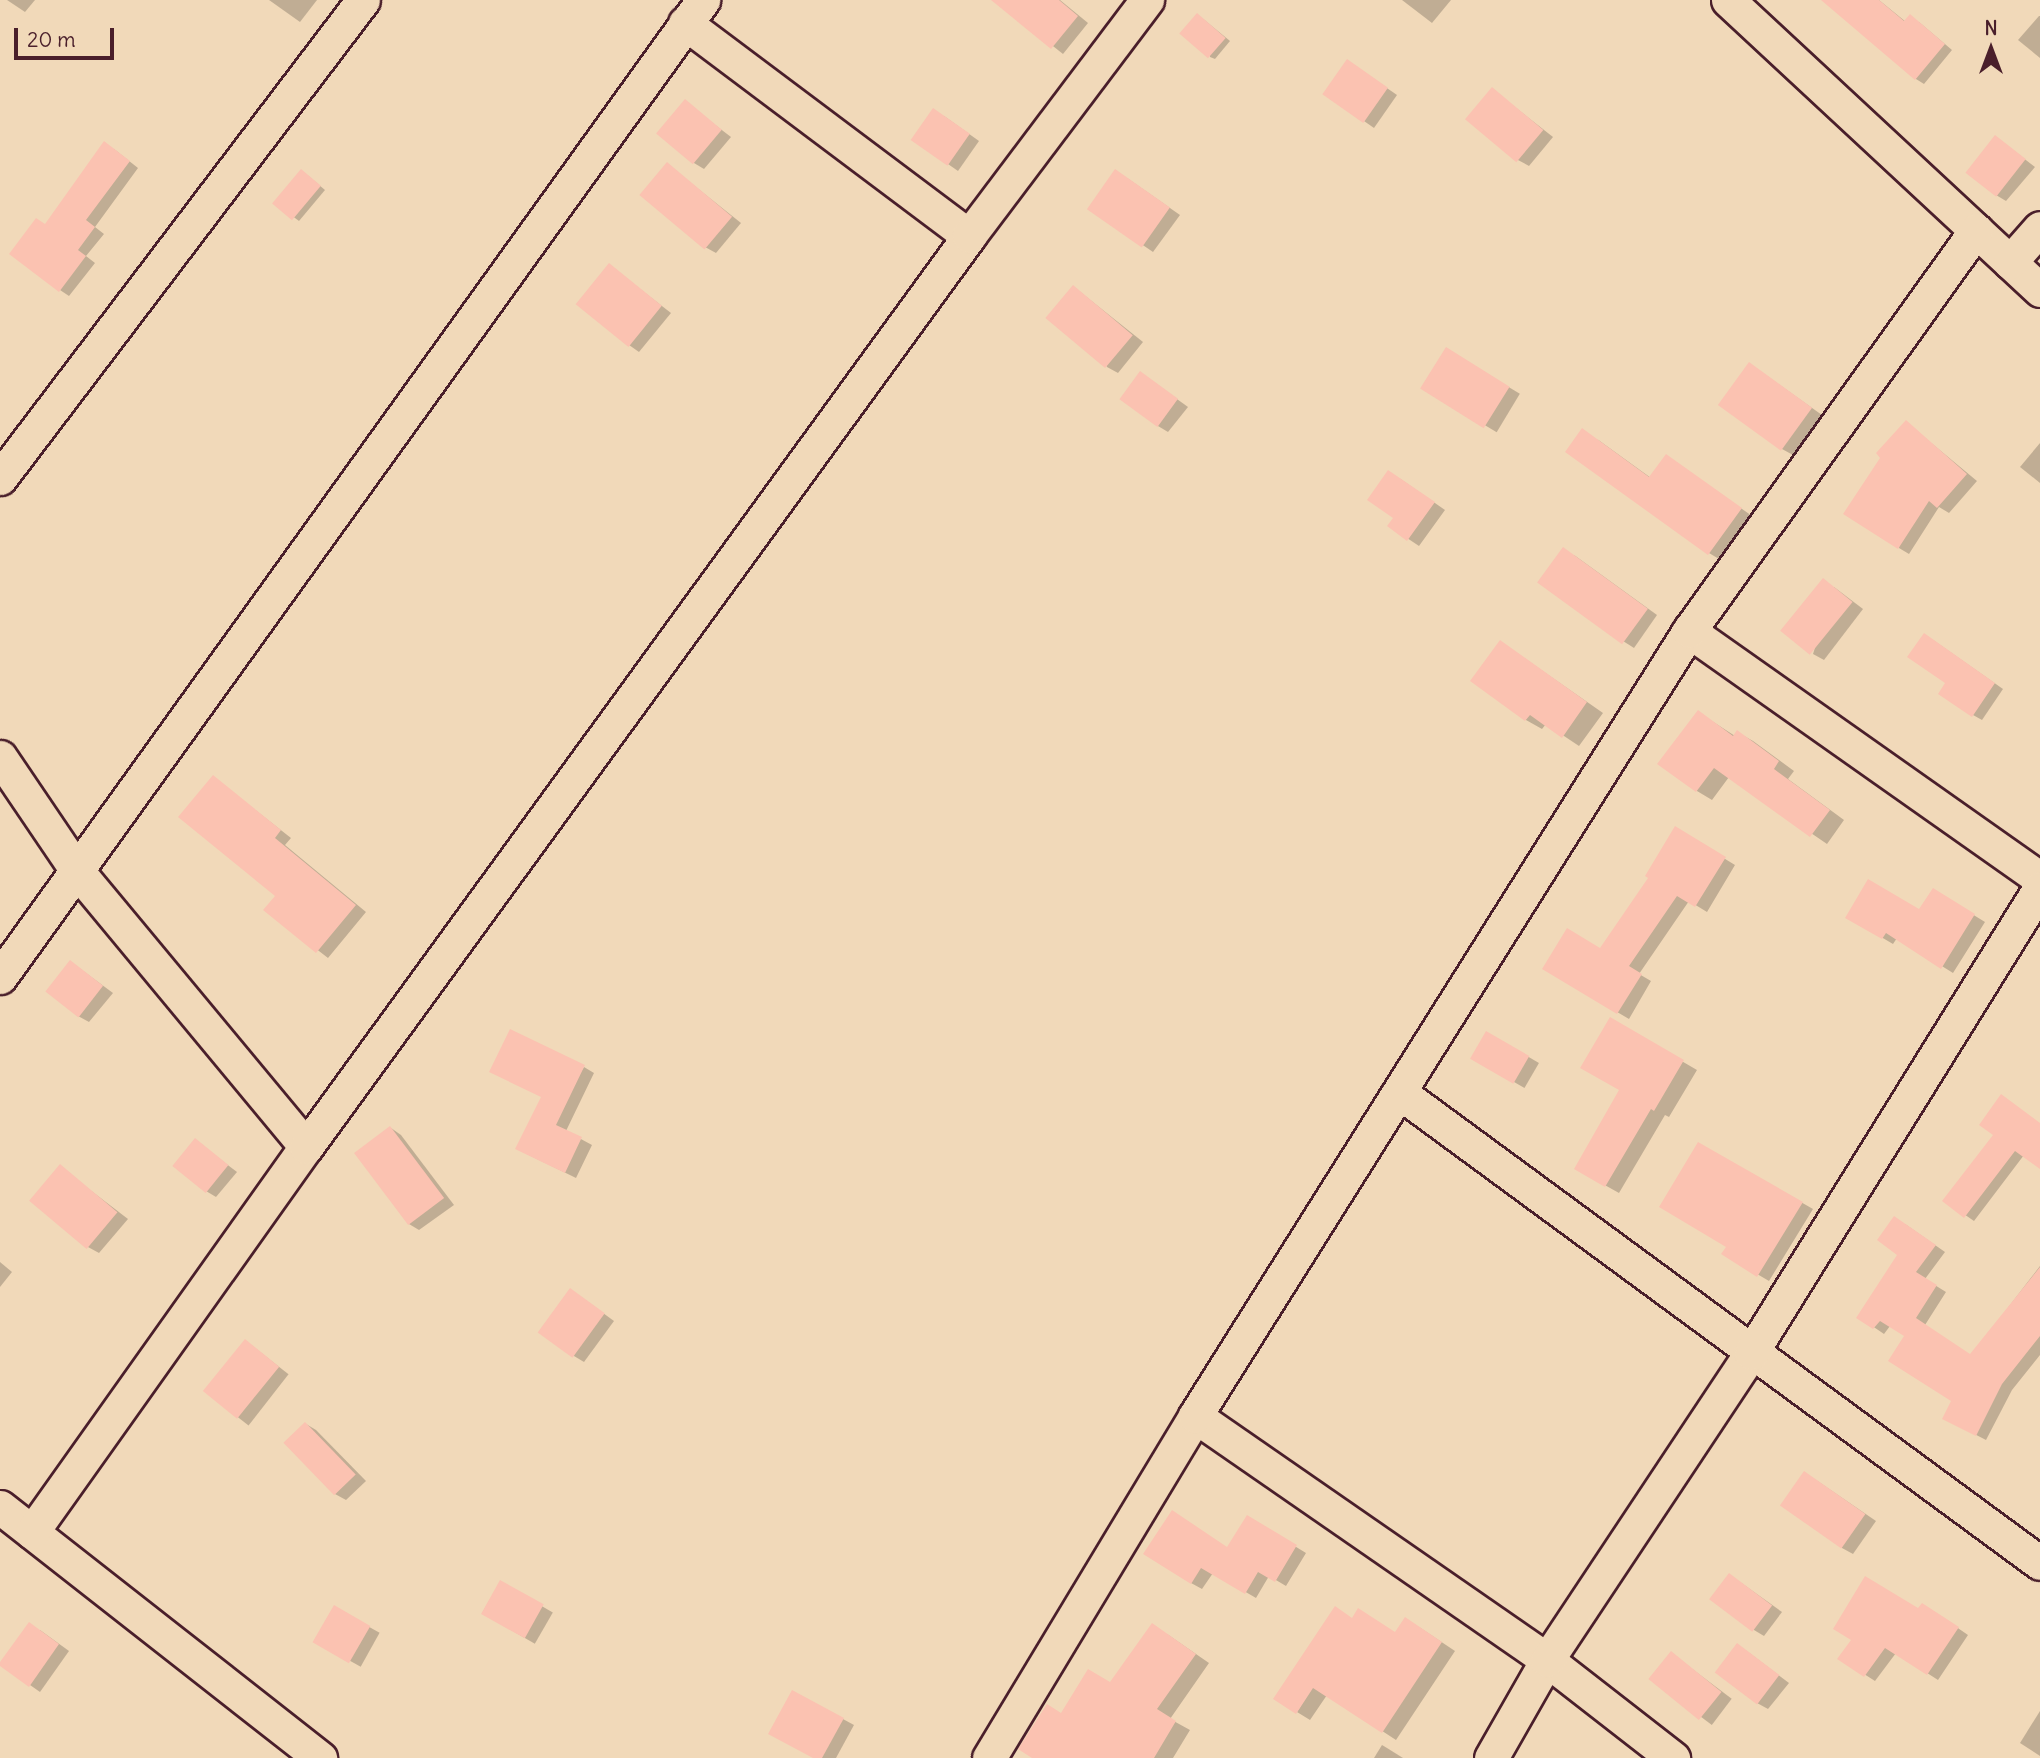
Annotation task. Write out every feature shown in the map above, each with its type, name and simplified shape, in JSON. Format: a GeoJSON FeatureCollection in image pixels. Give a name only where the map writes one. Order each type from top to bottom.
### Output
{"type":"FeatureCollection","features":[{"type":"Feature","properties":{"kind":"street"},"geometry":{"type":"LineString","coordinates":[[0,478],[363,0]]}},
{"type":"Feature","properties":{"kind":"street"},"geometry":{"type":"LineString","coordinates":[[32,1532],[306,1147],[969,236],[1147,0]]}},
{"type":"Feature","properties":{"kind":"street"},"geometry":{"type":"LineString","coordinates":[[1728,0],[2040,290]]}},
{"type":"Feature","properties":{"kind":"street"},"geometry":{"type":"LineString","coordinates":[[0,977],[694,11],[969,236]]}},
{"type":"Feature","properties":{"kind":"street"},"geometry":{"type":"LineString","coordinates":[[2010,262],[2040,228]]}},
{"type":"Feature","properties":{"kind":"street"},"geometry":{"type":"LineString","coordinates":[[989,1758],[1195,1416],[1689,631],[1976,230]]}},
{"type":"Feature","properties":{"kind":"street"},"geometry":{"type":"LineString","coordinates":[[1689,631],[2040,879]]}},
{"type":"Feature","properties":{"kind":"street"},"geometry":{"type":"LineString","coordinates":[[0,757],[78,872],[306,1147]]}},
{"type":"Feature","properties":{"kind":"street"},"geometry":{"type":"LineString","coordinates":[[1491,1758],[1547,1660],[1751,1353],[2040,888]]}},
{"type":"Feature","properties":{"kind":"street"},"geometry":{"type":"LineString","coordinates":[[1399,1092],[2040,1563]]}},
{"type":"Feature","properties":{"kind":"street"},"geometry":{"type":"LineString","coordinates":[[1195,1416],[1547,1660],[1673,1758]]}},
{"type":"Feature","properties":{"kind":"street"},"geometry":{"type":"LineString","coordinates":[[0,1507],[320,1758]]}},
{"type":"Feature","properties":{"kind":"building"},"geometry":{"type":"Polygon","coordinates":[[[991,0],[1059,0],[1078,16],[1051,49],[991,0]]]}},
{"type":"Feature","properties":{"kind":"building"},"geometry":{"type":"Polygon","coordinates":[[[1821,0],[1879,0],[1904,21],[1910,14],[1945,44],[1915,80],[1821,0]]]}},
{"type":"Feature","properties":{"kind":"building"},"geometry":{"type":"Polygon","coordinates":[[[1197,13],[1226,38],[1208,58],[1179,33],[1197,13]]]}},
{"type":"Feature","properties":{"kind":"building"},"geometry":{"type":"Polygon","coordinates":[[[1347,59],[1388,88],[1363,123],[1322,94],[1347,59]]]}},
{"type":"Feature","properties":{"kind":"building"},"geometry":{"type":"Polygon","coordinates":[[[1492,87],[1543,130],[1516,162],[1465,119],[1492,87]]]}},
{"type":"Feature","properties":{"kind":"building"},"geometry":{"type":"Polygon","coordinates":[[[685,99],[722,130],[693,164],[656,133],[685,99]]]}},
{"type":"Feature","properties":{"kind":"building"},"geometry":{"type":"Polygon","coordinates":[[[933,108],[970,134],[947,166],[911,140],[933,108]]]}},
{"type":"Feature","properties":{"kind":"building"},"geometry":{"type":"Polygon","coordinates":[[[1995,135],[2026,159],[1996,197],[1965,173],[1995,135]]]}},
{"type":"Feature","properties":{"kind":"building"},"geometry":{"type":"Polygon","coordinates":[[[104,141],[130,161],[86,220],[95,227],[78,250],[86,256],[59,292],[9,254],[36,218],[45,224],[104,141]]]}},
{"type":"Feature","properties":{"kind":"building"},"geometry":{"type":"Polygon","coordinates":[[[667,162],[732,217],[704,250],[639,195],[667,162]]]}},
{"type":"Feature","properties":{"kind":"building"},"geometry":{"type":"Polygon","coordinates":[[[301,169],[321,186],[292,220],[272,203],[301,169]]]}},
{"type":"Feature","properties":{"kind":"building"},"geometry":{"type":"Polygon","coordinates":[[[1115,169],[1170,207],[1142,248],[1087,209],[1115,169]]]}},
{"type":"Feature","properties":{"kind":"building"},"geometry":{"type":"Polygon","coordinates":[[[609,263],[662,306],[628,347],[576,304],[609,263]]]}},
{"type":"Feature","properties":{"kind":"building"},"geometry":{"type":"Polygon","coordinates":[[[1073,285],[1133,335],[1105,368],[1045,318],[1073,285]]]}},
{"type":"Feature","properties":{"kind":"building"},"geometry":{"type":"Polygon","coordinates":[[[1446,347],[1510,387],[1484,428],[1420,389],[1446,347]]]}},
{"type":"Feature","properties":{"kind":"building"},"geometry":{"type":"Polygon","coordinates":[[[1749,362],[1812,408],[1781,451],[1718,405],[1749,362]]]}},
{"type":"Feature","properties":{"kind":"building"},"geometry":{"type":"Polygon","coordinates":[[[1140,371],[1178,399],[1157,427],[1119,399],[1140,371]]]}},
{"type":"Feature","properties":{"kind":"building"},"geometry":{"type":"Polygon","coordinates":[[[1906,420],[1967,474],[1937,508],[1929,501],[1898,549],[1843,514],[1880,458],[1876,453],[1906,420]]]}},
{"type":"Feature","properties":{"kind":"building"},"geometry":{"type":"Polygon","coordinates":[[[1582,428],[1649,477],[1666,454],[1742,508],[1708,555],[1565,452],[1582,428]]]}},
{"type":"Feature","properties":{"kind":"building"},"geometry":{"type":"Polygon","coordinates":[[[1388,470],[1435,502],[1407,541],[1387,526],[1393,518],[1367,500],[1388,470]]]}},
{"type":"Feature","properties":{"kind":"building"},"geometry":{"type":"Polygon","coordinates":[[[1563,547],[1648,609],[1622,644],[1537,583],[1563,547]]]}},
{"type":"Feature","properties":{"kind":"building"},"geometry":{"type":"Polygon","coordinates":[[[1823,578],[1853,602],[1810,655],[1780,631],[1823,578]]]}},
{"type":"Feature","properties":{"kind":"building"},"geometry":{"type":"Polygon","coordinates":[[[1924,633],[1995,683],[1972,717],[1938,694],[1945,683],[1907,657],[1924,633]]]}},
{"type":"Feature","properties":{"kind":"building"},"geometry":{"type":"Polygon","coordinates":[[[1500,640],[1587,702],[1562,738],[1530,715],[1525,721],[1470,681],[1500,640]]]}},
{"type":"Feature","properties":{"kind":"building"},"geometry":{"type":"Polygon","coordinates":[[[1698,710],[1733,736],[1737,730],[1779,761],[1774,769],[1830,810],[1810,837],[1714,768],[1696,792],[1657,764],[1698,710]]]}},
{"type":"Feature","properties":{"kind":"building"},"geometry":{"type":"Polygon","coordinates":[[[213,775],[281,830],[275,838],[356,905],[316,953],[263,910],[275,896],[178,817],[213,775]]]}},
{"type":"Feature","properties":{"kind":"building"},"geometry":{"type":"Polygon","coordinates":[[[1675,826],[1726,857],[1695,907],[1677,896],[1629,966],[1642,974],[1617,1014],[1542,969],[1567,928],[1600,948],[1648,878],[1645,876],[1675,826]]]}},
{"type":"Feature","properties":{"kind":"building"},"geometry":{"type":"Polygon","coordinates":[[[1868,879],[1919,909],[1933,888],[1975,914],[1941,969],[1886,933],[1882,939],[1845,918],[1868,879]]]}},
{"type":"Feature","properties":{"kind":"building"},"geometry":{"type":"Polygon","coordinates":[[[70,960],[103,986],[78,1017],[45,992],[70,960]]]}},
{"type":"Feature","properties":{"kind":"building"},"geometry":{"type":"Polygon","coordinates":[[[1610,1017],[1684,1060],[1654,1111],[1651,1109],[1605,1187],[1574,1169],[1619,1090],[1580,1068],[1610,1017]]]}},
{"type":"Feature","properties":{"kind":"building"},"geometry":{"type":"Polygon","coordinates":[[[510,1029],[585,1065],[556,1125],[582,1137],[565,1173],[515,1149],[541,1097],[489,1072],[510,1029]]]}},
{"type":"Feature","properties":{"kind":"building"},"geometry":{"type":"Polygon","coordinates":[[[1486,1031],[1529,1056],[1513,1084],[1470,1059],[1486,1031]]]}},
{"type":"Feature","properties":{"kind":"building"},"geometry":{"type":"Polygon","coordinates":[[[2001,1094],[2040,1123],[2040,1169],[2015,1151],[1964,1218],[1942,1201],[1993,1135],[1979,1125],[2001,1094]]]}},
{"type":"Feature","properties":{"kind":"building"},"geometry":{"type":"Polygon","coordinates":[[[390,1126],[444,1198],[408,1225],[354,1153],[390,1126]]]}},
{"type":"Feature","properties":{"kind":"building"},"geometry":{"type":"Polygon","coordinates":[[[195,1138],[228,1165],[206,1193],[172,1166],[195,1138]]]}},
{"type":"Feature","properties":{"kind":"building"},"geometry":{"type":"Polygon","coordinates":[[[1698,1142],[1803,1202],[1757,1277],[1721,1254],[1726,1247],[1659,1207],[1698,1142]]]}},
{"type":"Feature","properties":{"kind":"building"},"geometry":{"type":"Polygon","coordinates":[[[60,1164],[117,1212],[87,1249],[29,1201],[60,1164]]]}},
{"type":"Feature","properties":{"kind":"building"},"geometry":{"type":"Polygon","coordinates":[[[1894,1216],[1936,1245],[1916,1272],[1937,1285],[1916,1318],[1970,1354],[2040,1267],[2040,1336],[2002,1384],[1976,1436],[1942,1419],[1951,1401],[1888,1361],[1904,1336],[1880,1321],[1873,1329],[1856,1318],[1897,1255],[1877,1240],[1894,1216]]]}},
{"type":"Feature","properties":{"kind":"building"},"geometry":{"type":"Polygon","coordinates":[[[570,1288],[605,1313],[572,1358],[538,1332],[570,1288]]]}},
{"type":"Feature","properties":{"kind":"building"},"geometry":{"type":"Polygon","coordinates":[[[245,1339],[279,1367],[237,1419],[203,1391],[245,1339]]]}},
{"type":"Feature","properties":{"kind":"building"},"geometry":{"type":"Polygon","coordinates":[[[305,1422],[356,1475],[334,1495],[283,1443],[305,1422]]]}},
{"type":"Feature","properties":{"kind":"building"},"geometry":{"type":"Polygon","coordinates":[[[1804,1471],[1865,1514],[1841,1548],[1780,1505],[1804,1471]]]}},
{"type":"Feature","properties":{"kind":"building"},"geometry":{"type":"Polygon","coordinates":[[[1172,1510],[1227,1547],[1247,1515],[1297,1545],[1275,1582],[1258,1572],[1245,1594],[1201,1568],[1191,1584],[1143,1554],[1172,1510]]]}},
{"type":"Feature","properties":{"kind":"building"},"geometry":{"type":"Polygon","coordinates":[[[1729,1573],[1772,1605],[1752,1632],[1709,1599],[1729,1573]]]}},
{"type":"Feature","properties":{"kind":"building"},"geometry":{"type":"Polygon","coordinates":[[[1865,1576],[1918,1608],[1922,1603],[1959,1627],[1927,1675],[1885,1648],[1864,1677],[1837,1659],[1851,1640],[1833,1629],[1865,1576]]]}},
{"type":"Feature","properties":{"kind":"building"},"geometry":{"type":"Polygon","coordinates":[[[500,1580],[544,1604],[525,1638],[481,1614],[500,1580]]]}},
{"type":"Feature","properties":{"kind":"building"},"geometry":{"type":"Polygon","coordinates":[[[334,1605],[370,1626],[349,1663],[312,1642],[334,1605]]]}},
{"type":"Feature","properties":{"kind":"building"},"geometry":{"type":"Polygon","coordinates":[[[1335,1606],[1352,1618],[1358,1608],[1395,1632],[1405,1617],[1442,1642],[1382,1733],[1313,1688],[1296,1714],[1273,1699],[1335,1606]]]}},
{"type":"Feature","properties":{"kind":"building"},"geometry":{"type":"Polygon","coordinates":[[[29,1622],[59,1644],[29,1687],[0,1666],[0,1662],[29,1622]]]}},
{"type":"Feature","properties":{"kind":"building"},"geometry":{"type":"Polygon","coordinates":[[[1152,1623],[1196,1654],[1157,1709],[1176,1721],[1154,1758],[1032,1758],[1018,1749],[1047,1704],[1061,1713],[1088,1669],[1110,1682],[1152,1623]]]}},
{"type":"Feature","properties":{"kind":"building"},"geometry":{"type":"Polygon","coordinates":[[[1737,1643],[1779,1675],[1757,1704],[1715,1673],[1737,1643]]]}},
{"type":"Feature","properties":{"kind":"building"},"geometry":{"type":"Polygon","coordinates":[[[1671,1651],[1722,1692],[1699,1720],[1648,1679],[1671,1651]]]}},
{"type":"Feature","properties":{"kind":"building"},"geometry":{"type":"Polygon","coordinates":[[[792,1690],[844,1718],[822,1758],[813,1758],[768,1734],[792,1690]]]}}]}
